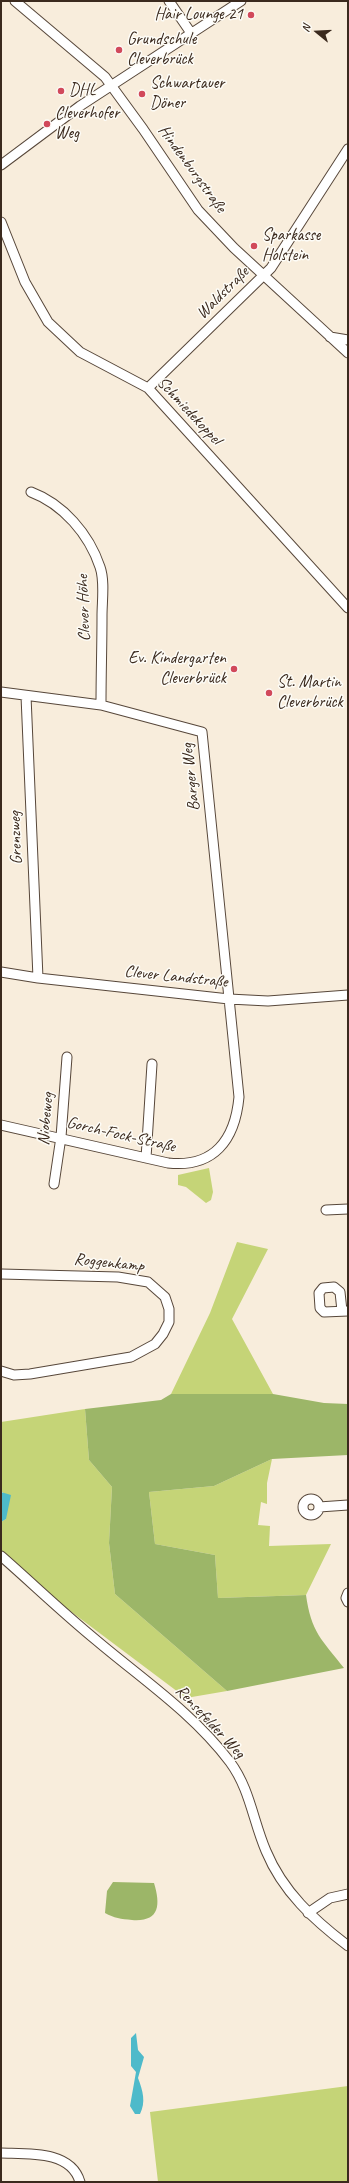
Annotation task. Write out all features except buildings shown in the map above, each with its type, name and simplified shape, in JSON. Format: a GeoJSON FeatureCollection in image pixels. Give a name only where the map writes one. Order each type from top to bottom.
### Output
{"type":"FeatureCollection","features":[{"type":"Feature","properties":{"kind":"street","name":"Hindenburgstraße"},"geometry":{"type":"LineString","coordinates":[[15,1],[105,77],[198,210],[263,276],[348,353]]}},
{"type":"Feature","properties":{"kind":"street"},"geometry":{"type":"LineString","coordinates":[[169,1],[191,33]]}},
{"type":"Feature","properties":{"kind":"street"},"geometry":{"type":"LineString","coordinates":[[1,165],[49,128],[241,1]]}},
{"type":"Feature","properties":{"kind":"street","name":"Waldstraße"},"geometry":{"type":"LineString","coordinates":[[148,388],[271,268],[348,149]]}},
{"type":"Feature","properties":{"kind":"street","name":"Schmiedekoppel"},"geometry":{"type":"LineString","coordinates":[[1,222],[25,282],[48,322],[80,352],[148,388],[348,608]]}},
{"type":"Feature","properties":{"kind":"street"},"geometry":{"type":"LineString","coordinates":[[329,336],[348,340]]}},
{"type":"Feature","properties":{"kind":"street","name":"Clever Höhe"},"geometry":{"type":"LineString","coordinates":[[31,492],[45,497],[63,510],[84,536],[100,567],[102,597],[101,705]]}},
{"type":"Feature","properties":{"kind":"street","name":"Barger Weg"},"geometry":{"type":"LineString","coordinates":[[1,692],[101,705],[202,732],[229,999]]}},
{"type":"Feature","properties":{"kind":"street","name":"Grenzweg"},"geometry":{"type":"LineString","coordinates":[[26,696],[38,978]]}},
{"type":"Feature","properties":{"kind":"street","name":"Clever Landstraße"},"geometry":{"type":"LineString","coordinates":[[1,972],[38,978],[229,999],[268,1001],[348,995]]}},
{"type":"Feature","properties":{"kind":"street","name":"Gorch-Fock-Straße"},"geometry":{"type":"LineString","coordinates":[[1,1125],[61,1137],[146,1158],[185,1165],[215,1154],[228,1140],[237,1117],[239,1097],[229,999]]}},
{"type":"Feature","properties":{"kind":"street","name":"Niobeweg"},"geometry":{"type":"LineString","coordinates":[[54,1184],[61,1137],[67,1057]]}},
{"type":"Feature","properties":{"kind":"street"},"geometry":{"type":"LineString","coordinates":[[146,1158],[152,1064]]}},
{"type":"Feature","properties":{"kind":"street"},"geometry":{"type":"LineString","coordinates":[[326,1210],[348,1210]]}},
{"type":"Feature","properties":{"kind":"street","name":"Roggenkamp"},"geometry":{"type":"LineString","coordinates":[[1,1274],[118,1277],[148,1282],[165,1296],[169,1309],[169,1322],[163,1334],[155,1344],[131,1357],[30,1374],[14,1375],[1,1371]]}},
{"type":"Feature","properties":{"kind":"street"},"geometry":{"type":"LineString","coordinates":[[319,1506],[348,1505]]}},
{"type":"Feature","properties":{"kind":"street","name":"Rensefelder Weg"},"geometry":{"type":"LineString","coordinates":[[1,1556],[96,1640],[179,1707],[230,1762],[246,1789],[265,1850],[282,1883],[315,1921],[348,1946]]}},
{"type":"Feature","properties":{"kind":"street"},"geometry":{"type":"LineString","coordinates":[[348,1593],[346,1598],[348,1602]]}},
{"type":"Feature","properties":{"kind":"street"},"geometry":{"type":"LineString","coordinates":[[308,1913],[330,1898],[348,1894]]}},
{"type":"Feature","properties":{"kind":"street"},"geometry":{"type":"LineString","coordinates":[[1,2153],[46,2154],[68,2165],[80,2182]]}},
{"type":"Feature","properties":{"kind":"green space"},"geometry":{"type":"Polygon","coordinates":[[[209,1168],[213,1192],[211,1200],[206,1203],[186,1187],[178,1185],[178,1175],[209,1168]]]}},
{"type":"Feature","properties":{"kind":"green space"},"geometry":{"type":"Polygon","coordinates":[[[237,1242],[268,1249],[232,1319],[273,1394],[171,1394],[210,1313],[237,1242]]]}},
{"type":"Feature","properties":{"kind":"green space"},"geometry":{"type":"Polygon","coordinates":[[[171,1394],[273,1394],[324,1403],[348,1404],[348,1455],[272,1459],[214,1486],[149,1492],[155,1544],[215,1555],[218,1598],[306,1595],[308,1608],[314,1627],[344,1668],[227,1691],[115,1594],[109,1543],[112,1487],[89,1460],[85,1409],[161,1400],[171,1394]]]}},
{"type":"Feature","properties":{"kind":"green space"},"geometry":{"type":"Polygon","coordinates":[[[85,1409],[89,1460],[112,1487],[109,1543],[115,1594],[227,1691],[186,1698],[1,1559],[1,1522],[6,1519],[3,1492],[1,1492],[1,1422],[85,1409]]]}},
{"type":"Feature","properties":{"kind":"green space"},"geometry":{"type":"Polygon","coordinates":[[[272,1459],[267,1483],[267,1504],[261,1502],[258,1525],[270,1526],[269,1546],[331,1544],[306,1595],[218,1598],[215,1555],[155,1544],[149,1492],[214,1486],[272,1459]]]}},
{"type":"Feature","properties":{"kind":"green space"},"geometry":{"type":"Polygon","coordinates":[[[113,1882],[154,1883],[157,1899],[156,1911],[148,1918],[141,1920],[118,1918],[105,1913],[107,1891],[113,1882]]]}},
{"type":"Feature","properties":{"kind":"green space"},"geometry":{"type":"Polygon","coordinates":[[[348,2086],[348,2182],[158,2182],[150,2112],[348,2086]]]}},
{"type":"Feature","properties":{"kind":"water"},"geometry":{"type":"Polygon","coordinates":[[[1,1492],[11,1495],[6,1519],[1,1522],[1,1492]]]}},
{"type":"Feature","properties":{"kind":"water"},"geometry":{"type":"Polygon","coordinates":[[[136,2033],[138,2050],[144,2057],[138,2078],[143,2096],[143,2105],[140,2114],[135,2114],[130,2106],[136,2072],[131,2066],[131,2038],[136,2033]]]}},
{"type":"Feature","properties":{"kind":"place","name":"Hair Lounge 21"},"geometry":{"type":"Point","coordinates":[251,15]}},
{"type":"Feature","properties":{"kind":"place","name":"Grundschule Cleverbrück"},"geometry":{"type":"Point","coordinates":[119,50]}},
{"type":"Feature","properties":{"kind":"place","name":"DHL"},"geometry":{"type":"Point","coordinates":[61,91]}},
{"type":"Feature","properties":{"kind":"place","name":"Schwartauer Döner"},"geometry":{"type":"Point","coordinates":[142,94]}},
{"type":"Feature","properties":{"kind":"place","name":"Cleverhofer Weg"},"geometry":{"type":"Point","coordinates":[47,124]}},
{"type":"Feature","properties":{"kind":"place","name":"Sparkasse Holstein"},"geometry":{"type":"Point","coordinates":[254,246]}},
{"type":"Feature","properties":{"kind":"place","name":"Ev. Kindergarten Cleverbrück"},"geometry":{"type":"Point","coordinates":[234,669]}},
{"type":"Feature","properties":{"kind":"place","name":"St. Martin Cleverbrück"},"geometry":{"type":"Point","coordinates":[269,693]}}]}
